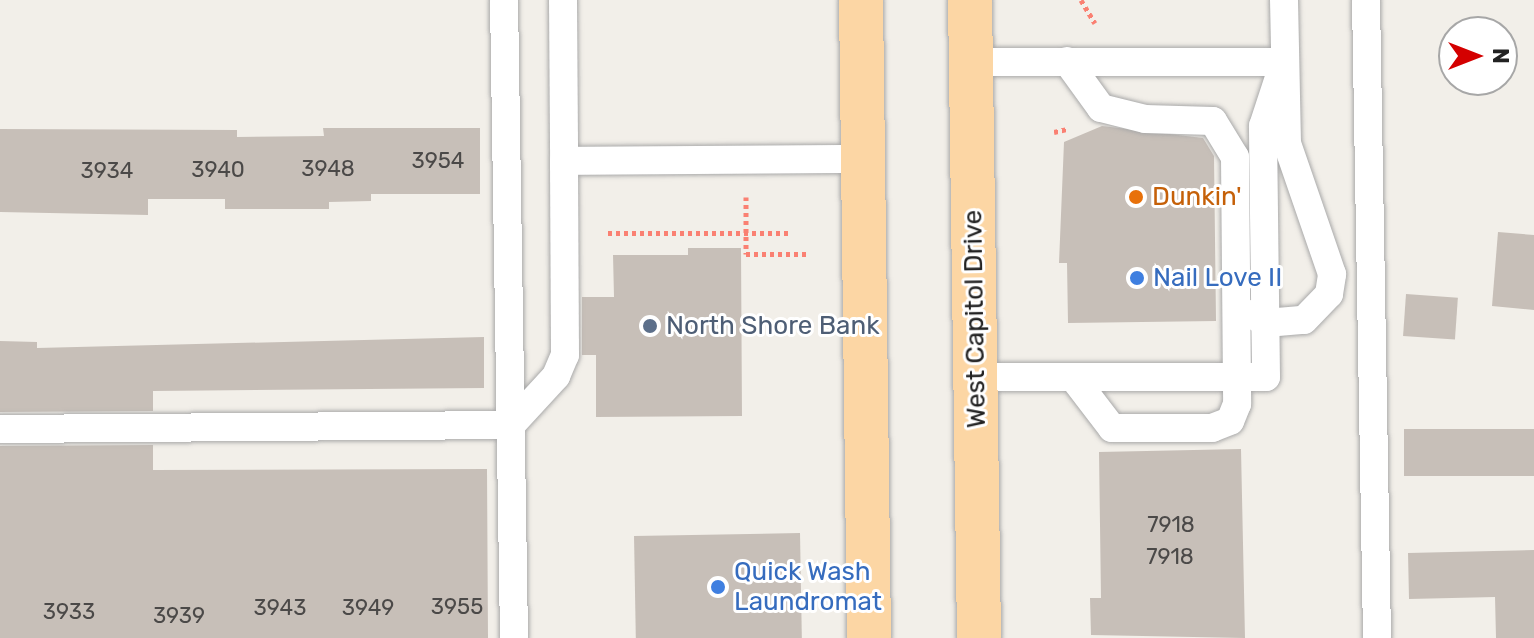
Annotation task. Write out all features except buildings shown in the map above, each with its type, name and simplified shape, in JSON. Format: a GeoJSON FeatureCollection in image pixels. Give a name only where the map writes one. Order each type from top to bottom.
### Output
{"type":"FeatureCollection","features":[{"type":"Feature","properties":{"kind":"main road"},"geometry":{"type":"LineString","coordinates":[[861,0],[869,638]]}},
{"type":"Feature","properties":{"kind":"main road","name":"West Capitol Drive"},"geometry":{"type":"LineString","coordinates":[[970,0],[979,638]]}},
{"type":"Feature","properties":{"kind":"lane"},"geometry":{"type":"LineString","coordinates":[[504,0],[514,638]]}},
{"type":"Feature","properties":{"kind":"lane"},"geometry":{"type":"LineString","coordinates":[[0,429],[511,425],[556,376],[565,355],[563,0]]}},
{"type":"Feature","properties":{"kind":"lane"},"geometry":{"type":"LineString","coordinates":[[1236,296],[1266,323],[1304,320],[1329,294],[1332,274],[1287,143],[1284,0]]}},
{"type":"Feature","properties":{"kind":"lane"},"geometry":{"type":"LineString","coordinates":[[1366,0],[1377,638]]}},
{"type":"Feature","properties":{"kind":"lane"},"geometry":{"type":"LineString","coordinates":[[1067,61],[1101,108],[1145,119],[1213,121],[1228,136],[1235,157],[1237,377],[1230,421],[1212,428],[1112,428],[1073,377]]}},
{"type":"Feature","properties":{"kind":"lane"},"geometry":{"type":"LineString","coordinates":[[971,62],[1284,62]]}},
{"type":"Feature","properties":{"kind":"lane"},"geometry":{"type":"LineString","coordinates":[[975,377],[1266,377],[1263,126],[1284,62]]}},
{"type":"Feature","properties":{"kind":"lane"},"geometry":{"type":"LineString","coordinates":[[564,161],[863,159]]}},
{"type":"Feature","properties":{"kind":"path"},"geometry":{"type":"LineString","coordinates":[[608,233],[789,233]]}},
{"type":"Feature","properties":{"kind":"path"},"geometry":{"type":"LineString","coordinates":[[746,233],[746,254],[808,254]]}},
{"type":"Feature","properties":{"kind":"place","name":"Dunkin'"},"geometry":{"type":"Point","coordinates":[1136,197]}},
{"type":"Feature","properties":{"kind":"place","name":"Nail Love II"},"geometry":{"type":"Point","coordinates":[1137,278]}},
{"type":"Feature","properties":{"kind":"place","name":"North Shore Bank"},"geometry":{"type":"Point","coordinates":[650,326]}},
{"type":"Feature","properties":{"kind":"place","name":"Quick Wash Laundromat"},"geometry":{"type":"Point","coordinates":[718,587]}}]}
